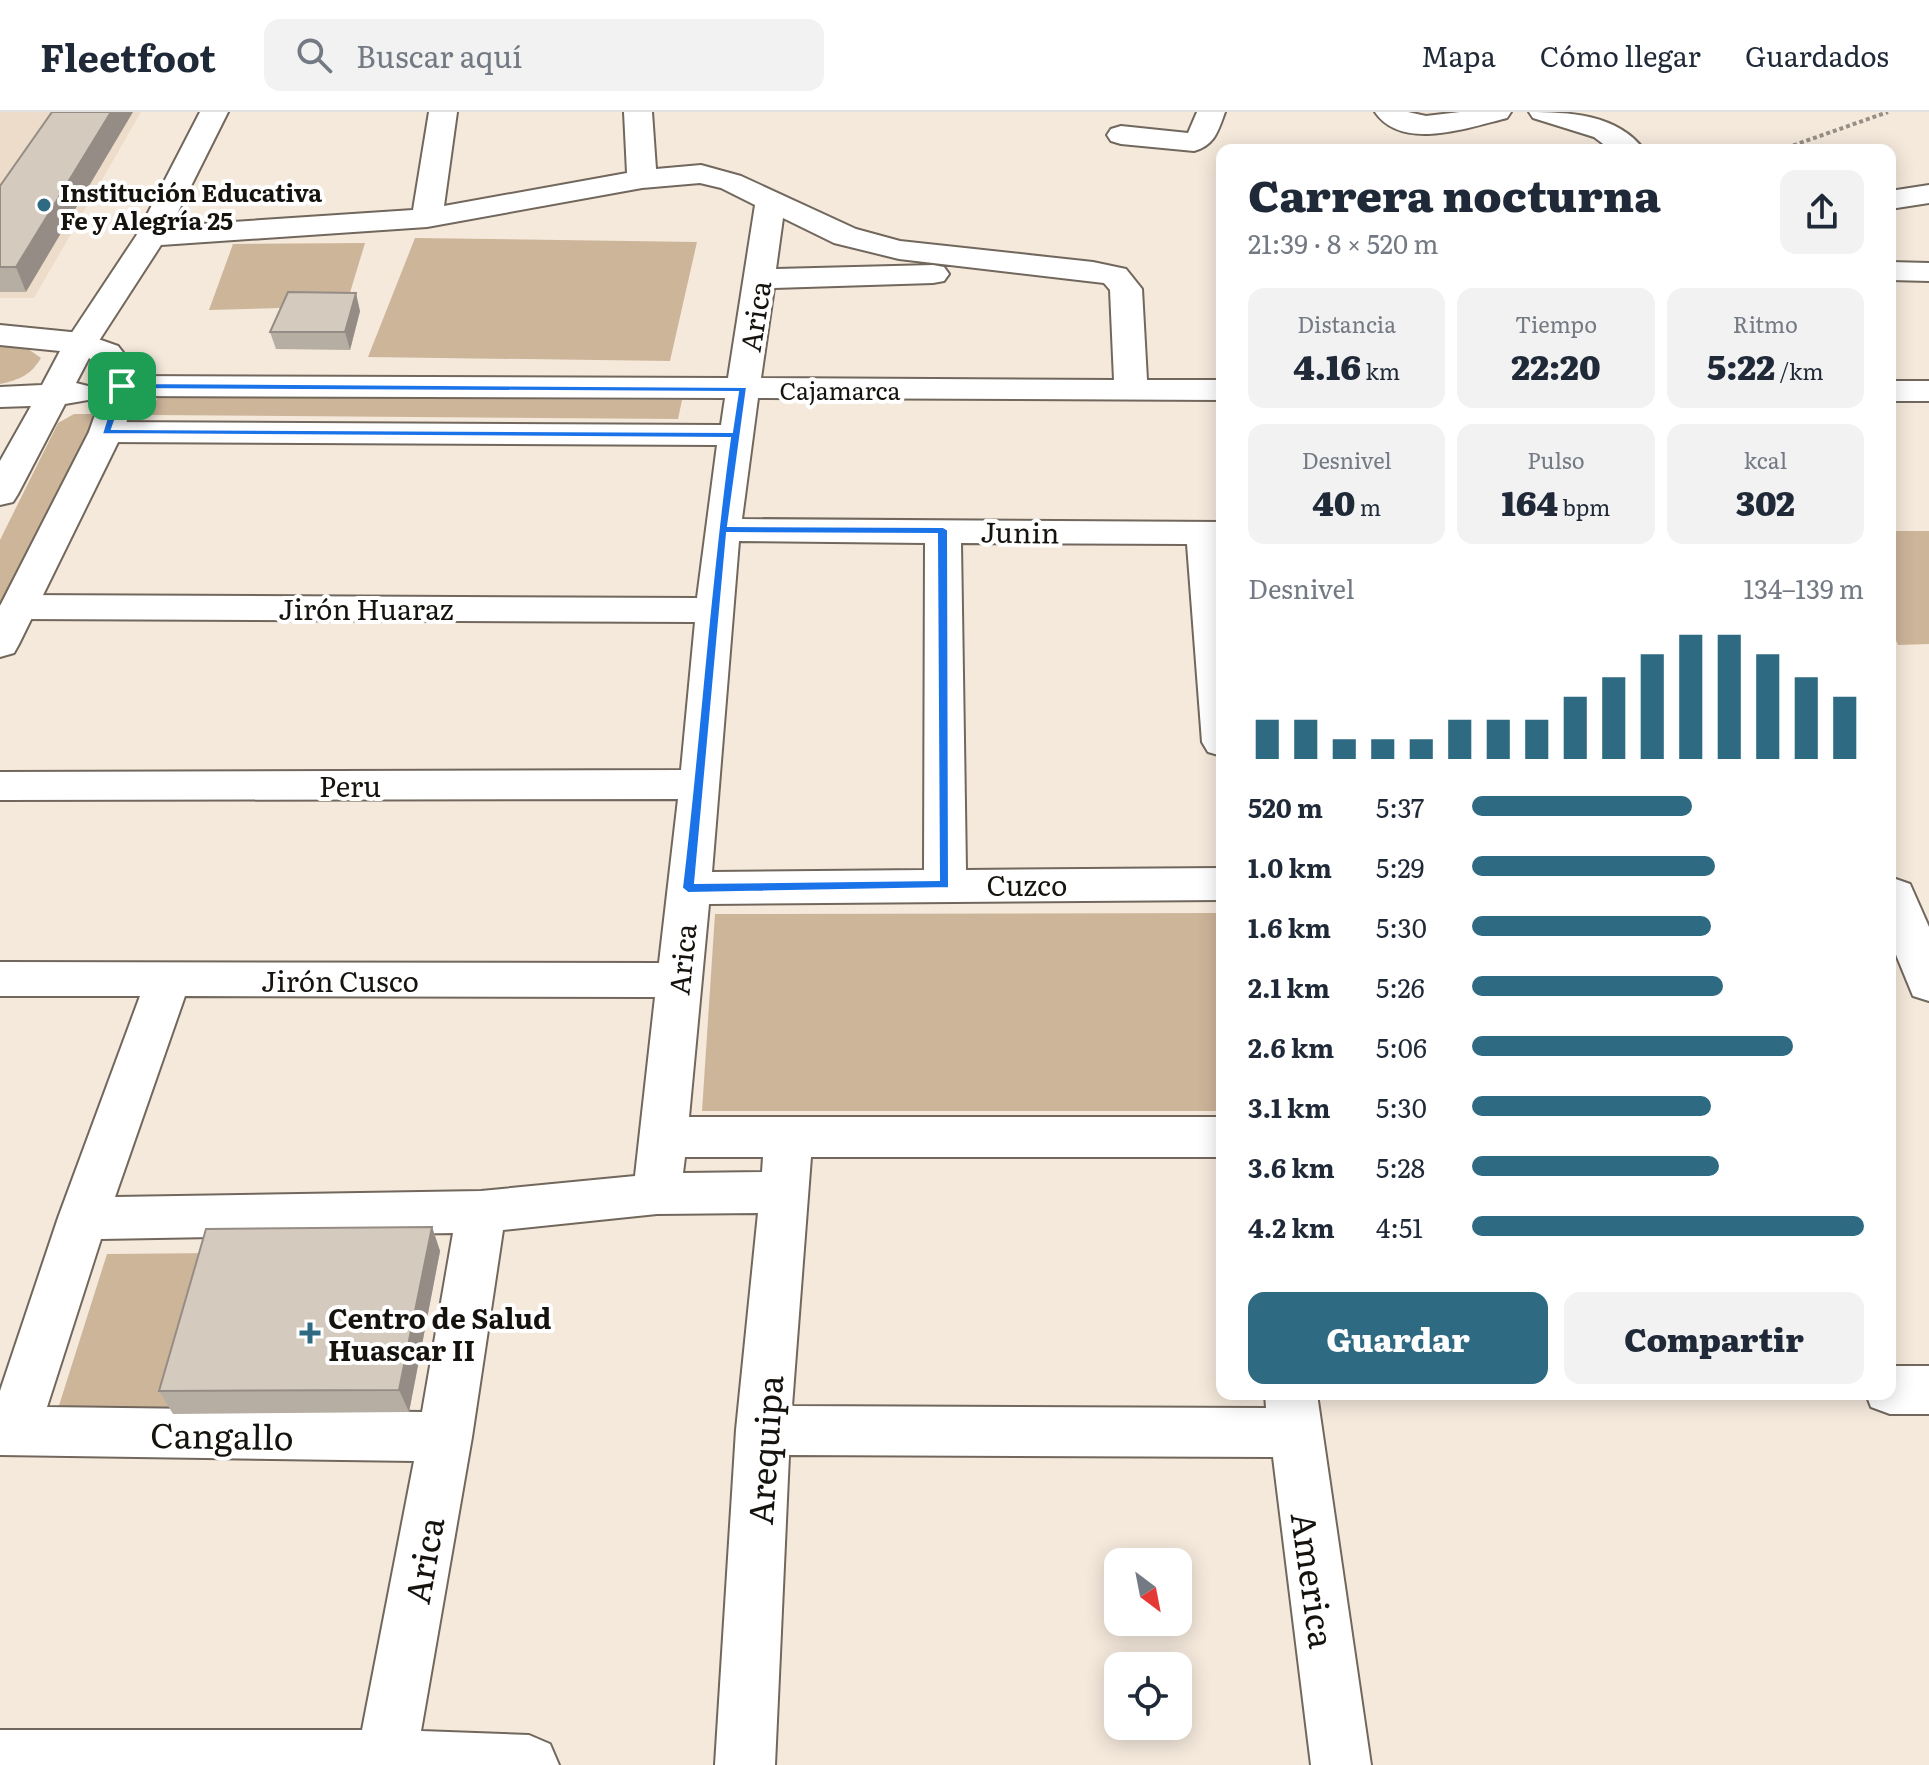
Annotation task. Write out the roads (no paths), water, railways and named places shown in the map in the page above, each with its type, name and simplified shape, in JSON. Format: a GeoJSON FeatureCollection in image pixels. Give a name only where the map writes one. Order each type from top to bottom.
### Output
{"type":"FeatureCollection","features":[{"type":"Feature","properties":{"kind":"street"},"geometry":{"type":"LineString","coordinates":[[0,494],[81,343],[151,236],[214,112]]}},
{"type":"Feature","properties":{"kind":"street"},"geometry":{"type":"LineString","coordinates":[[427,218],[443,112]]}},
{"type":"Feature","properties":{"kind":"street"},"geometry":{"type":"LineString","coordinates":[[638,112],[642,179]]}},
{"type":"Feature","properties":{"kind":"street"},"geometry":{"type":"LineString","coordinates":[[1121,135],[1194,142],[1200,139],[1211,112]]}},
{"type":"Feature","properties":{"kind":"street"},"geometry":{"type":"LineString","coordinates":[[1389,112],[1404,124],[1496,126],[1518,112]]}},
{"type":"Feature","properties":{"kind":"street"},"geometry":{"type":"LineString","coordinates":[[1543,112],[1604,131],[1619,144]]}},
{"type":"Feature","properties":{"kind":"street"},"geometry":{"type":"LineString","coordinates":[[151,236],[427,218],[642,179],[701,174],[731,182],[845,236],[899,250],[1115,276],[1126,289],[1131,389]]}},
{"type":"Feature","properties":{"kind":"street"},"geometry":{"type":"LineString","coordinates":[[1896,199],[1929,194]]}},
{"type":"Feature","properties":{"kind":"street","name":"Arica"},"geometry":{"type":"LineString","coordinates":[[657,1194],[700,784],[722,530],[771,200]]}},
{"type":"Feature","properties":{"kind":"street"},"geometry":{"type":"LineString","coordinates":[[760,279],[956,273],[993,262]]}},
{"type":"Feature","properties":{"kind":"street"},"geometry":{"type":"LineString","coordinates":[[1896,271],[1929,272]]}},
{"type":"Feature","properties":{"kind":"street"},"geometry":{"type":"LineString","coordinates":[[0,335],[81,343],[106,353],[119,369],[122,386],[106,432],[0,644]]}},
{"type":"Feature","properties":{"kind":"street","name":"Cajamarca"},"geometry":{"type":"LineString","coordinates":[[0,397],[52,395],[122,386],[1216,390]]}},
{"type":"Feature","properties":{"kind":"street"},"geometry":{"type":"LineString","coordinates":[[1896,391],[1929,391]]}},
{"type":"Feature","properties":{"kind":"street"},"geometry":{"type":"LineString","coordinates":[[106,432],[736,435]]}},
{"type":"Feature","properties":{"kind":"street","name":"Junin"},"geometry":{"type":"LineString","coordinates":[[722,530],[1213,533]]}},
{"type":"Feature","properties":{"kind":"street"},"geometry":{"type":"LineString","coordinates":[[943,530],[945,884]]}},
{"type":"Feature","properties":{"kind":"street"},"geometry":{"type":"LineString","coordinates":[[1213,533],[1216,602]]}},
{"type":"Feature","properties":{"kind":"street","name":"Jirón Huaraz"},"geometry":{"type":"LineString","coordinates":[[18,607],[713,610]]}},
{"type":"Feature","properties":{"kind":"street","name":"Peru"},"geometry":{"type":"LineString","coordinates":[[0,786],[700,784]]}},
{"type":"Feature","properties":{"kind":"street","name":"Cuzco"},"geometry":{"type":"LineString","coordinates":[[688,888],[1216,884]]}},
{"type":"Feature","properties":{"kind":"street"},"geometry":{"type":"LineString","coordinates":[[1901,895],[1929,984]]}},
{"type":"Feature","properties":{"kind":"street","name":"Jirón Cusco"},"geometry":{"type":"LineString","coordinates":[[0,979],[679,980]]}},
{"type":"Feature","properties":{"kind":"street"},"geometry":{"type":"LineString","coordinates":[[6,1431],[168,980]]}},
{"type":"Feature","properties":{"kind":"street","name":"Arequipa"},"geometry":{"type":"LineString","coordinates":[[745,1765],[763,1430],[789,1136]]}},
{"type":"Feature","properties":{"kind":"street"},"geometry":{"type":"LineString","coordinates":[[662,1137],[1216,1137]]}},
{"type":"Feature","properties":{"kind":"street"},"geometry":{"type":"LineString","coordinates":[[83,1218],[481,1212],[657,1194],[783,1192]]}},
{"type":"Feature","properties":{"kind":"street","name":"Arica"},"geometry":{"type":"LineString","coordinates":[[386,1763],[445,1437],[481,1212]]}},
{"type":"Feature","properties":{"kind":"street"},"geometry":{"type":"LineString","coordinates":[[1896,1390],[1929,1390]]}},
{"type":"Feature","properties":{"kind":"street"},"geometry":{"type":"LineString","coordinates":[[763,1430],[1293,1414]]}},
{"type":"Feature","properties":{"kind":"street","name":"America"},"geometry":{"type":"LineString","coordinates":[[1293,1414],[1341,1765]]}},
{"type":"Feature","properties":{"kind":"street","name":"Cangallo"},"geometry":{"type":"LineString","coordinates":[[6,1431],[445,1437]]}},
{"type":"Feature","properties":{"kind":"street"},"geometry":{"type":"LineString","coordinates":[[7,1761],[529,1765]]}},
{"type":"Feature","properties":{"kind":"place","name":"Institución Educativa Fe y Alegría 25"},"geometry":{"type":"Point","coordinates":[44,205]}},
{"type":"Feature","properties":{"kind":"place","name":"Centro de Salud Huascar II"},"geometry":{"type":"Point","coordinates":[310,1333]}}]}
